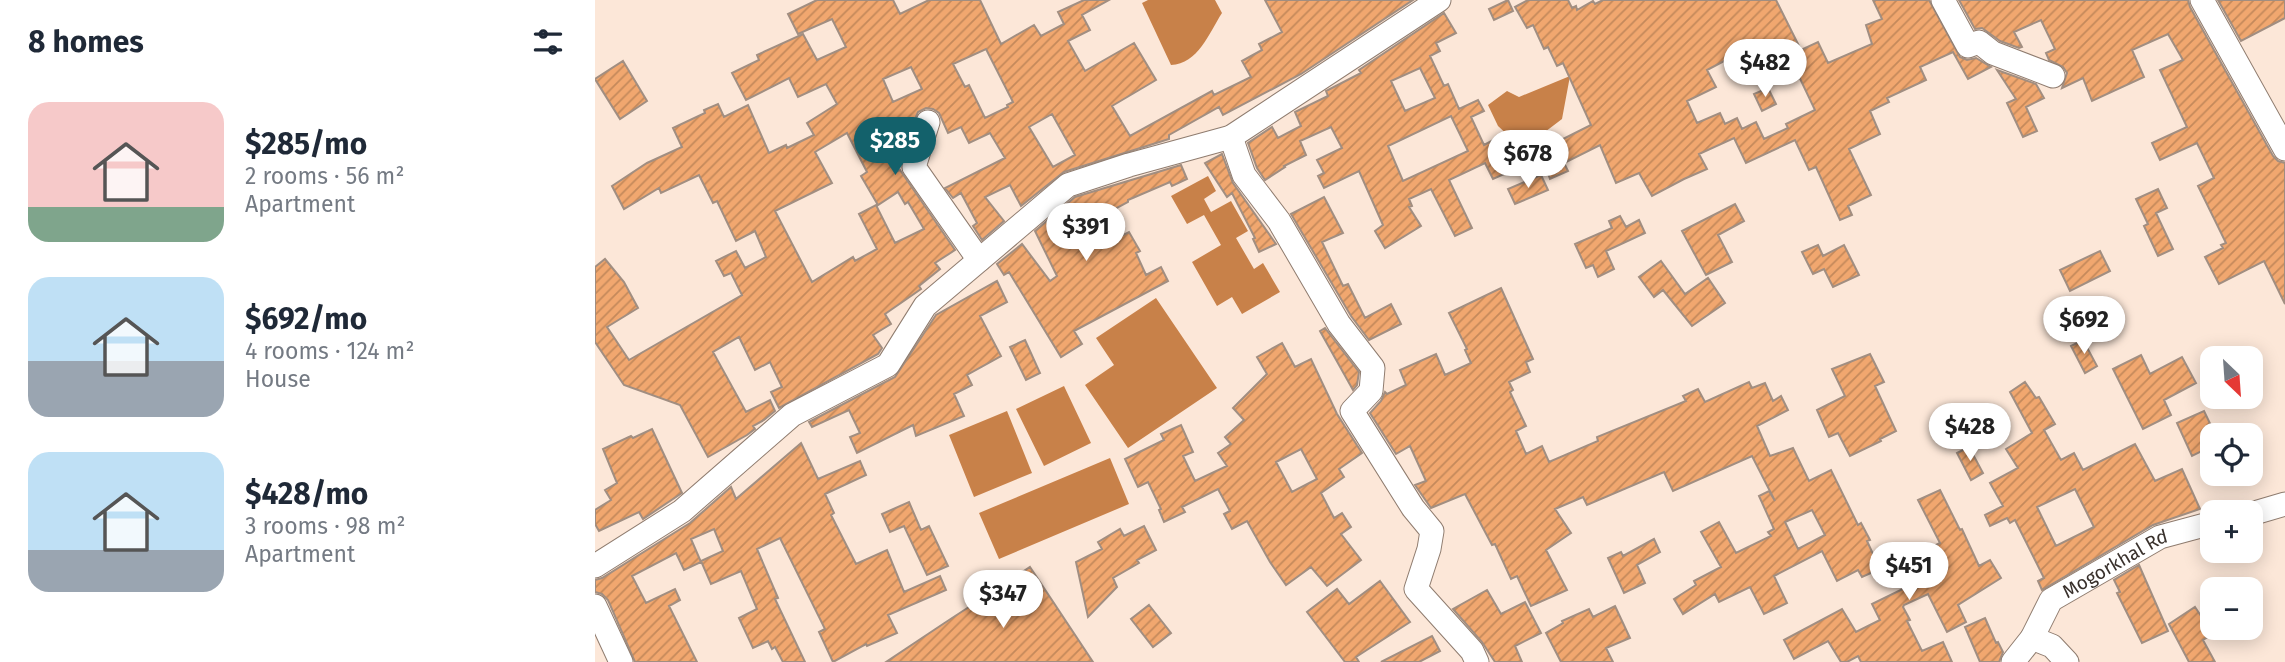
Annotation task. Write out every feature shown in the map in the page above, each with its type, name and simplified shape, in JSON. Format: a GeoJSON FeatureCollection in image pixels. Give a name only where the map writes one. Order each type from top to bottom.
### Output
{"type":"FeatureCollection","features":[{"type":"Feature","properties":{"kind":"street"},"geometry":{"type":"LineString","coordinates":[[595,566],[682,511],[792,415],[888,365],[925,306],[1068,185],[1129,164],[1231,137],[1439,0]]}},
{"type":"Feature","properties":{"kind":"street"},"geometry":{"type":"LineString","coordinates":[[1943,0],[1968,46],[1979,41],[1993,53],[2053,76]]}},
{"type":"Feature","properties":{"kind":"street"},"geometry":{"type":"LineString","coordinates":[[2202,0],[2285,149]]}},
{"type":"Feature","properties":{"kind":"street"},"geometry":{"type":"LineString","coordinates":[[928,122],[914,167],[979,260]]}},
{"type":"Feature","properties":{"kind":"street"},"geometry":{"type":"LineString","coordinates":[[1231,137],[1244,175],[1279,221],[1339,324],[1373,368],[1371,391],[1352,411],[1413,508],[1432,531],[1416,589],[1472,651],[1477,662]]}},
{"type":"Feature","properties":{"kind":"street"},"geometry":{"type":"LineString","coordinates":[[2263,510],[2285,504]]}},
{"type":"Feature","properties":{"kind":"street","name":"Mogorkhal Rd"},"geometry":{"type":"LineString","coordinates":[[2013,662],[2032,638],[2051,600],[2160,537],[2200,526]]}},
{"type":"Feature","properties":{"kind":"street"},"geometry":{"type":"LineString","coordinates":[[595,606],[621,662]]}},
{"type":"Feature","properties":{"kind":"street"},"geometry":{"type":"LineString","coordinates":[[2032,638],[2052,646],[2067,662]]}},
{"type":"Feature","properties":{"kind":"shaded area"},"geometry":{"type":"Polygon","coordinates":[[[1148,0],[1215,0],[1222,13],[1196,53],[1189,59],[1171,65],[1142,3],[1148,0]]]}},
{"type":"Feature","properties":{"kind":"shaded area"},"geometry":{"type":"Polygon","coordinates":[[[1570,76],[1562,119],[1537,138],[1512,139],[1498,126],[1488,105],[1507,91],[1519,97],[1570,76]]]}},
{"type":"Feature","properties":{"kind":"shaded area"},"geometry":{"type":"Polygon","coordinates":[[[1208,176],[1216,191],[1204,199],[1211,212],[1231,201],[1248,231],[1236,238],[1254,269],[1263,263],[1280,292],[1242,314],[1232,297],[1217,306],[1192,262],[1221,245],[1204,215],[1187,224],[1171,196],[1208,176]]]}},
{"type":"Feature","properties":{"kind":"shaded area"},"geometry":{"type":"Polygon","coordinates":[[[1156,298],[1217,388],[1128,448],[1085,385],[1114,365],[1096,338],[1156,298]]]}},
{"type":"Feature","properties":{"kind":"shaded area"},"geometry":{"type":"Polygon","coordinates":[[[1064,386],[1091,443],[1044,466],[1016,409],[1064,386]]]}},
{"type":"Feature","properties":{"kind":"shaded area"},"geometry":{"type":"Polygon","coordinates":[[[1007,411],[1032,473],[974,497],[949,435],[1007,411]]]}},
{"type":"Feature","properties":{"kind":"shaded area"},"geometry":{"type":"Polygon","coordinates":[[[1110,458],[1129,504],[999,559],[979,513],[1110,458]]]}},
{"type":"Feature","properties":{"kind":"building"},"geometry":{"type":"Polygon","coordinates":[[[817,0],[893,0],[900,14],[929,0],[980,0],[1001,44],[1034,25],[1041,36],[1064,24],[1058,12],[1084,0],[1109,0],[1082,15],[1090,30],[1068,41],[1085,71],[1134,43],[1156,80],[1112,106],[1130,136],[1212,91],[1214,95],[1251,77],[1242,61],[1262,50],[1259,44],[1282,32],[1265,0],[1413,0],[1301,74],[1223,115],[1219,107],[1169,135],[1169,139],[1064,172],[1021,206],[1010,185],[985,197],[1004,221],[982,240],[973,226],[977,223],[961,193],[953,198],[945,188],[1005,158],[990,133],[969,143],[961,127],[948,133],[939,113],[926,108],[918,112],[913,124],[911,122],[877,136],[896,172],[900,170],[955,250],[935,263],[940,269],[919,286],[921,289],[885,314],[891,324],[873,335],[882,348],[878,354],[779,408],[771,392],[782,387],[770,362],[755,370],[739,337],[713,352],[746,412],[770,400],[775,411],[753,426],[755,429],[747,435],[708,457],[680,405],[624,385],[595,342],[595,267],[605,259],[624,282],[638,308],[607,327],[629,360],[742,295],[731,273],[724,276],[716,261],[736,251],[745,268],[766,257],[755,231],[736,241],[717,201],[713,203],[699,175],[661,193],[659,188],[624,209],[612,186],[647,163],[682,147],[673,128],[718,104],[724,117],[748,105],[769,153],[814,135],[807,123],[837,104],[826,84],[798,97],[789,78],[746,100],[732,73],[759,60],[757,55],[803,34],[817,60],[846,47],[832,19],[798,34],[788,14],[817,0]],[[986,49],[953,64],[965,87],[969,85],[985,118],[1013,102],[986,49]],[[911,67],[883,79],[893,102],[922,89],[911,67]],[[1052,114],[1029,127],[1053,167],[1075,155],[1052,114]],[[847,133],[815,152],[832,183],[775,211],[812,282],[853,257],[855,261],[877,249],[859,214],[876,205],[895,243],[924,229],[908,202],[905,204],[898,192],[878,205],[861,176],[867,172],[847,133]]]}},
{"type":"Feature","properties":{"kind":"building"},"geometry":{"type":"Polygon","coordinates":[[[1508,0],[1513,11],[1494,20],[1489,9],[1508,0]]]}},
{"type":"Feature","properties":{"kind":"building"},"geometry":{"type":"Polygon","coordinates":[[[1528,0],[1568,0],[1572,8],[1576,6],[1577,10],[1593,1],[1595,4],[1603,0],[1776,0],[1801,50],[1818,42],[1828,63],[1872,44],[1866,25],[1882,19],[1873,0],[1929,0],[1960,57],[1967,60],[1976,58],[1991,67],[1968,79],[1953,52],[1920,67],[1926,80],[1887,98],[1889,102],[1870,111],[1880,134],[1849,149],[1871,195],[1848,206],[1852,215],[1840,220],[1816,167],[1809,170],[1795,140],[1746,163],[1734,138],[1699,154],[1707,169],[1652,196],[1639,173],[1616,183],[1600,145],[1564,163],[1568,171],[1550,179],[1543,159],[1561,151],[1557,142],[1591,125],[1563,63],[1557,66],[1548,47],[1544,49],[1533,25],[1527,28],[1515,7],[1528,0]],[[1762,41],[1707,70],[1716,87],[1687,101],[1697,123],[1720,113],[1725,124],[1737,118],[1742,129],[1756,122],[1764,139],[1788,128],[1786,124],[1815,110],[1795,68],[1779,76],[1762,41]]]}},
{"type":"Feature","properties":{"kind":"building"},"geometry":{"type":"Polygon","coordinates":[[[1959,0],[2188,0],[2273,156],[2285,163],[2285,304],[2264,261],[2219,284],[2205,257],[2223,248],[2221,245],[2226,243],[2198,186],[2214,178],[2197,143],[2160,160],[2152,143],[2187,127],[2160,70],[2183,60],[2168,34],[2132,50],[2144,77],[2092,101],[2083,78],[2062,88],[2067,73],[2063,67],[2049,60],[2046,53],[2055,49],[2041,20],[2014,32],[2022,47],[2019,48],[2000,41],[1982,28],[1975,29],[1959,0]]]}},
{"type":"Feature","properties":{"kind":"building"},"geometry":{"type":"Polygon","coordinates":[[[2218,0],[2285,0],[2285,18],[2241,41],[2218,0]]]}},
{"type":"Feature","properties":{"kind":"building"},"geometry":{"type":"Polygon","coordinates":[[[1444,13],[1456,33],[1436,43],[1440,51],[1430,56],[1444,86],[1448,84],[1459,109],[1478,100],[1484,111],[1471,117],[1484,145],[1495,139],[1511,171],[1493,179],[1485,163],[1449,180],[1472,228],[1455,236],[1431,189],[1409,199],[1412,206],[1409,207],[1421,226],[1385,248],[1375,231],[1383,225],[1359,171],[1324,188],[1318,176],[1324,173],[1317,160],[1342,148],[1331,127],[1300,141],[1306,155],[1265,180],[1257,168],[1248,143],[1272,127],[1278,138],[1301,126],[1295,112],[1328,96],[1326,91],[1361,73],[1359,70],[1444,13]],[[1420,68],[1391,81],[1405,111],[1435,98],[1420,68]],[[1451,116],[1388,146],[1403,181],[1468,151],[1451,116]]]}},
{"type":"Feature","properties":{"kind":"building"},"geometry":{"type":"Polygon","coordinates":[[[623,61],[647,101],[620,119],[595,79],[623,61]]]}},
{"type":"Feature","properties":{"kind":"building"},"geometry":{"type":"Polygon","coordinates":[[[1997,70],[2036,84],[2044,98],[2026,107],[2037,131],[2023,137],[2007,103],[2016,99],[1997,70]]]}},
{"type":"Feature","properties":{"kind":"building"},"geometry":{"type":"Polygon","coordinates":[[[1768,88],[1776,104],[1762,111],[1754,94],[1768,88]]]}},
{"type":"Feature","properties":{"kind":"building"},"geometry":{"type":"Polygon","coordinates":[[[1222,154],[1233,183],[1276,244],[1259,252],[1253,239],[1255,238],[1232,193],[1227,197],[1205,163],[1222,154]]]}},
{"type":"Feature","properties":{"kind":"building"},"geometry":{"type":"Polygon","coordinates":[[[1181,165],[1187,179],[1172,186],[1170,182],[1128,200],[1087,224],[1104,245],[1129,232],[1140,251],[1136,253],[1146,275],[1161,267],[1168,281],[1074,331],[1082,344],[1061,357],[1009,272],[1004,275],[997,264],[1022,244],[1050,281],[1057,276],[1035,231],[1075,197],[1181,165]]]}},
{"type":"Feature","properties":{"kind":"building"},"geometry":{"type":"Polygon","coordinates":[[[1541,175],[1548,190],[1515,204],[1508,189],[1541,175]]]}},
{"type":"Feature","properties":{"kind":"building"},"geometry":{"type":"Polygon","coordinates":[[[2158,189],[2167,208],[2156,213],[2173,249],[2158,256],[2144,226],[2148,224],[2136,199],[2158,189]]]}},
{"type":"Feature","properties":{"kind":"building"},"geometry":{"type":"Polygon","coordinates":[[[1324,197],[1343,233],[1322,242],[1343,286],[1348,284],[1365,318],[1391,304],[1401,324],[1369,340],[1351,316],[1291,214],[1324,197]]]}},
{"type":"Feature","properties":{"kind":"building"},"geometry":{"type":"Polygon","coordinates":[[[1735,204],[1744,221],[1718,235],[1732,262],[1706,275],[1682,231],[1735,204]]]}},
{"type":"Feature","properties":{"kind":"building"},"geometry":{"type":"Polygon","coordinates":[[[1620,216],[1626,227],[1639,220],[1645,233],[1606,251],[1614,269],[1598,277],[1593,265],[1586,268],[1575,244],[1612,228],[1609,221],[1620,216]]]}},
{"type":"Feature","properties":{"kind":"building"},"geometry":{"type":"Polygon","coordinates":[[[1818,245],[1823,256],[1844,245],[1859,275],[1833,287],[1824,269],[1813,274],[1802,252],[1818,245]]]}},
{"type":"Feature","properties":{"kind":"building"},"geometry":{"type":"Polygon","coordinates":[[[2100,251],[2110,271],[2070,291],[2060,270],[2100,251]]]}},
{"type":"Feature","properties":{"kind":"building"},"geometry":{"type":"Polygon","coordinates":[[[1661,261],[1685,294],[1708,278],[1725,303],[1692,326],[1663,290],[1654,297],[1639,277],[1661,261]]]}},
{"type":"Feature","properties":{"kind":"building"},"geometry":{"type":"Polygon","coordinates":[[[997,281],[1007,302],[980,316],[1001,356],[967,375],[972,385],[954,394],[964,416],[916,436],[913,425],[857,453],[850,437],[860,433],[849,410],[812,427],[809,422],[895,377],[936,315],[997,281]]]}},
{"type":"Feature","properties":{"kind":"building"},"geometry":{"type":"Polygon","coordinates":[[[1501,288],[1533,359],[1526,362],[1530,372],[1509,382],[1513,390],[1510,392],[1526,426],[1516,431],[1526,454],[1542,446],[1549,462],[1598,441],[1597,437],[1686,401],[1683,396],[1698,389],[1705,402],[1749,382],[1752,388],[1765,383],[1773,401],[1781,396],[1788,410],[1757,426],[1770,456],[1793,448],[1809,481],[1831,470],[1858,525],[1861,523],[1870,540],[1867,541],[1880,569],[1862,577],[1858,570],[1837,581],[1822,551],[1774,576],[1787,603],[1764,614],[1750,587],[1719,602],[1715,594],[1683,614],[1674,599],[1696,585],[1694,581],[1721,567],[1701,532],[1719,522],[1736,553],[1771,536],[1768,532],[1774,529],[1759,496],[1769,491],[1775,501],[1752,456],[1673,491],[1664,472],[1587,505],[1583,497],[1555,509],[1571,533],[1546,550],[1567,590],[1531,606],[1517,576],[1511,579],[1495,544],[1492,545],[1465,494],[1431,508],[1415,485],[1426,481],[1410,446],[1396,454],[1370,413],[1385,392],[1387,394],[1406,385],[1400,370],[1436,354],[1445,375],[1471,363],[1449,313],[1501,288]],[[1812,510],[1785,522],[1798,549],[1825,535],[1812,510]]]}},
{"type":"Feature","properties":{"kind":"building"},"geometry":{"type":"Polygon","coordinates":[[[1325,328],[1359,372],[1357,385],[1353,390],[1320,331],[1325,328]]]}},
{"type":"Feature","properties":{"kind":"building"},"geometry":{"type":"Polygon","coordinates":[[[1025,340],[1040,373],[1026,380],[1010,347],[1025,340]]]}},
{"type":"Feature","properties":{"kind":"building"},"geometry":{"type":"Polygon","coordinates":[[[2083,340],[2097,366],[2085,373],[2071,346],[2083,340]]]}},
{"type":"Feature","properties":{"kind":"building"},"geometry":{"type":"Polygon","coordinates":[[[1282,343],[1295,367],[1311,359],[1337,414],[1362,453],[1339,469],[1344,477],[1321,493],[1334,518],[1342,513],[1351,527],[1341,534],[1361,560],[1327,586],[1311,567],[1286,585],[1247,521],[1232,529],[1224,514],[1230,511],[1218,489],[1182,507],[1185,512],[1164,522],[1148,482],[1138,487],[1125,459],[1164,440],[1161,434],[1181,425],[1193,452],[1183,456],[1195,481],[1227,466],[1218,453],[1231,444],[1225,437],[1244,420],[1233,408],[1267,374],[1257,357],[1282,343]],[[1301,449],[1276,462],[1292,492],[1317,479],[1301,449]]]}},
{"type":"Feature","properties":{"kind":"building"},"geometry":{"type":"Polygon","coordinates":[[[1870,354],[1884,382],[1875,386],[1896,431],[1850,456],[1838,433],[1829,437],[1817,410],[1845,396],[1832,369],[1870,354]]]}},
{"type":"Feature","properties":{"kind":"building"},"geometry":{"type":"Polygon","coordinates":[[[2141,355],[2150,374],[2182,357],[2196,383],[2164,400],[2171,415],[2143,429],[2113,369],[2141,355]]]}},
{"type":"Feature","properties":{"kind":"building"},"geometry":{"type":"Polygon","coordinates":[[[2025,382],[2036,398],[2039,397],[2055,424],[2044,430],[2061,460],[2074,453],[2083,470],[2135,444],[2155,481],[2182,469],[2200,509],[2153,525],[2042,590],[2038,581],[2044,578],[2015,520],[2010,523],[2007,518],[1990,526],[1985,515],[2003,506],[1990,483],[2018,468],[2006,449],[2032,433],[2010,392],[2025,382]],[[2075,489],[2037,507],[2056,546],[2094,527],[2075,489]]]}},
{"type":"Feature","properties":{"kind":"building"},"geometry":{"type":"Polygon","coordinates":[[[2204,411],[2210,423],[2200,423],[2200,452],[2192,456],[2177,423],[2204,411]]]}},
{"type":"Feature","properties":{"kind":"building"},"geometry":{"type":"Polygon","coordinates":[[[652,429],[682,493],[643,519],[639,512],[599,531],[595,524],[595,510],[611,500],[605,490],[617,483],[603,449],[652,429]]]}},
{"type":"Feature","properties":{"kind":"building"},"geometry":{"type":"Polygon","coordinates":[[[801,443],[818,479],[860,461],[866,475],[825,494],[834,513],[831,515],[856,564],[887,550],[904,592],[940,576],[946,590],[888,615],[897,633],[867,646],[866,644],[833,662],[819,632],[825,629],[780,538],[757,549],[778,598],[775,599],[805,662],[783,662],[775,647],[772,649],[768,641],[753,648],[739,618],[757,609],[741,571],[711,584],[701,561],[723,551],[714,529],[691,539],[701,562],[684,570],[676,553],[632,576],[646,603],[675,589],[680,600],[669,606],[697,662],[635,662],[608,600],[595,592],[595,580],[690,523],[731,487],[736,499],[801,443]]]}},
{"type":"Feature","properties":{"kind":"building"},"geometry":{"type":"Polygon","coordinates":[[[1969,447],[1983,473],[1971,480],[1957,453],[1969,447]]]}},
{"type":"Feature","properties":{"kind":"building"},"geometry":{"type":"Polygon","coordinates":[[[1940,490],[1979,566],[1990,560],[2001,578],[1958,605],[1966,622],[1947,632],[1928,594],[1904,605],[1910,620],[1907,621],[1922,651],[1943,642],[1952,662],[1861,662],[1858,656],[1841,662],[1828,641],[1794,659],[1784,640],[1842,609],[1856,632],[1880,620],[1872,604],[1909,586],[1906,579],[1940,563],[1932,547],[1940,543],[1918,500],[1940,490]]]}},
{"type":"Feature","properties":{"kind":"building"},"geometry":{"type":"Polygon","coordinates":[[[909,502],[921,530],[929,526],[948,566],[927,575],[904,526],[890,532],[882,514],[909,502]]]}},
{"type":"Feature","properties":{"kind":"building"},"geometry":{"type":"Polygon","coordinates":[[[1144,526],[1156,550],[1113,578],[1117,587],[1088,617],[1076,562],[1102,549],[1098,542],[1120,529],[1124,536],[1144,526]]]}},
{"type":"Feature","properties":{"kind":"building"},"geometry":{"type":"Polygon","coordinates":[[[1654,539],[1660,552],[1637,565],[1645,583],[1624,593],[1608,558],[1621,552],[1623,556],[1654,539]]]}},
{"type":"Feature","properties":{"kind":"building"},"geometry":{"type":"Polygon","coordinates":[[[2139,565],[2168,631],[2142,643],[2117,593],[2120,592],[2114,580],[2139,565]]]}},
{"type":"Feature","properties":{"kind":"building"},"geometry":{"type":"Polygon","coordinates":[[[1030,567],[1093,662],[886,662],[946,622],[1030,567]]]}},
{"type":"Feature","properties":{"kind":"building"},"geometry":{"type":"Polygon","coordinates":[[[1380,581],[1410,622],[1356,657],[1359,662],[1345,662],[1307,612],[1337,589],[1349,604],[1380,581]]]}},
{"type":"Feature","properties":{"kind":"building"},"geometry":{"type":"Polygon","coordinates":[[[1487,590],[1501,614],[1525,602],[1541,633],[1515,646],[1522,662],[1495,662],[1482,642],[1453,609],[1487,590]]]}},
{"type":"Feature","properties":{"kind":"building"},"geometry":{"type":"Polygon","coordinates":[[[1149,605],[1171,633],[1153,647],[1131,619],[1149,605]]]}},
{"type":"Feature","properties":{"kind":"building"},"geometry":{"type":"Polygon","coordinates":[[[1615,606],[1630,638],[1606,648],[1613,662],[1561,662],[1546,633],[1563,623],[1562,621],[1589,609],[1593,617],[1615,606]]]}},
{"type":"Feature","properties":{"kind":"building"},"geometry":{"type":"Polygon","coordinates":[[[2195,607],[2200,614],[2200,640],[2203,640],[2215,662],[2189,662],[2169,624],[2195,607]]]}},
{"type":"Feature","properties":{"kind":"building"},"geometry":{"type":"Polygon","coordinates":[[[1985,618],[2003,652],[1999,662],[1980,662],[1965,627],[1985,618]]]}},
{"type":"Feature","properties":{"kind":"building"},"geometry":{"type":"Polygon","coordinates":[[[1432,636],[1440,651],[1419,662],[1381,662],[1432,636]]]}}]}
